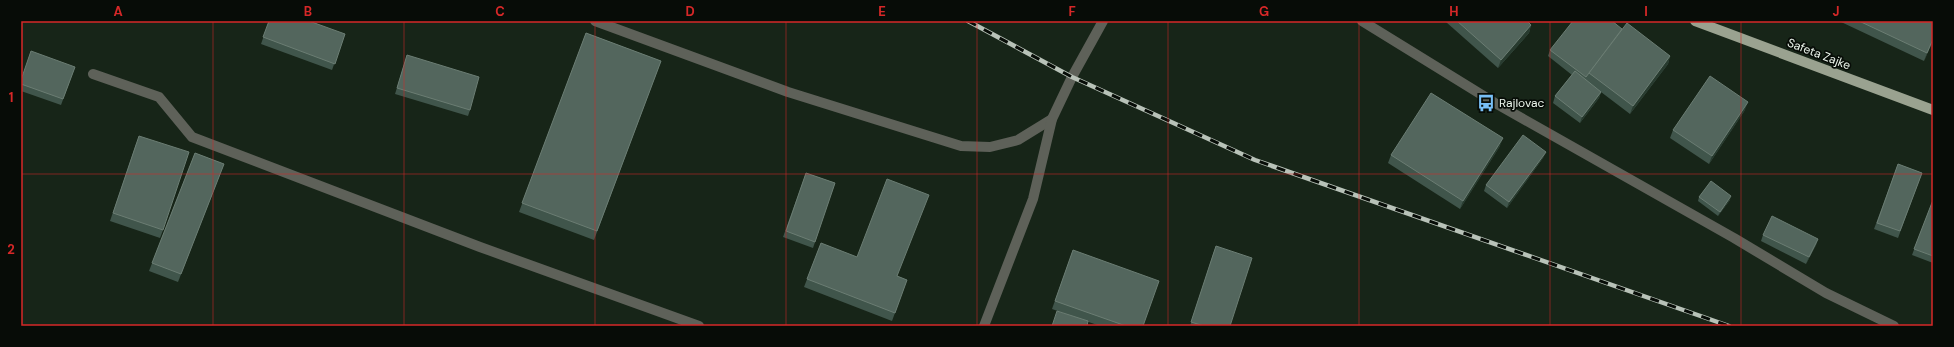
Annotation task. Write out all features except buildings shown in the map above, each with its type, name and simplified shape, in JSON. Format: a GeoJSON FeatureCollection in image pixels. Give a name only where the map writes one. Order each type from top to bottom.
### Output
{"type":"FeatureCollection","features":[{"type":"Feature","properties":{"kind":"main road","name":"Safeta Zajke"},"geometry":{"type":"LineString","coordinates":[[1696,21],[1933,110]]}},
{"type":"Feature","properties":{"kind":"lane"},"geometry":{"type":"LineString","coordinates":[[595,21],[788,92],[961,146],[990,147],[1018,140],[1052,119]]}},
{"type":"Feature","properties":{"kind":"lane"},"geometry":{"type":"LineString","coordinates":[[984,326],[1033,199],[1052,119],[1072,77],[1103,21]]}},
{"type":"Feature","properties":{"kind":"lane"},"geometry":{"type":"LineString","coordinates":[[1362,21],[1496,103],[1734,238],[1826,293],[1894,326]]}},
{"type":"Feature","properties":{"kind":"lane"},"geometry":{"type":"LineString","coordinates":[[93,74],[158,96],[192,137],[480,247],[699,326]]}},
{"type":"Feature","properties":{"kind":"railway"},"geometry":{"type":"LineString","coordinates":[[968,21],[1072,77],[1255,160],[1729,326]]}},
{"type":"Feature","properties":{"kind":"place","name":"Rajlovac"},"geometry":{"type":"Point","coordinates":[1486,103]}}]}
